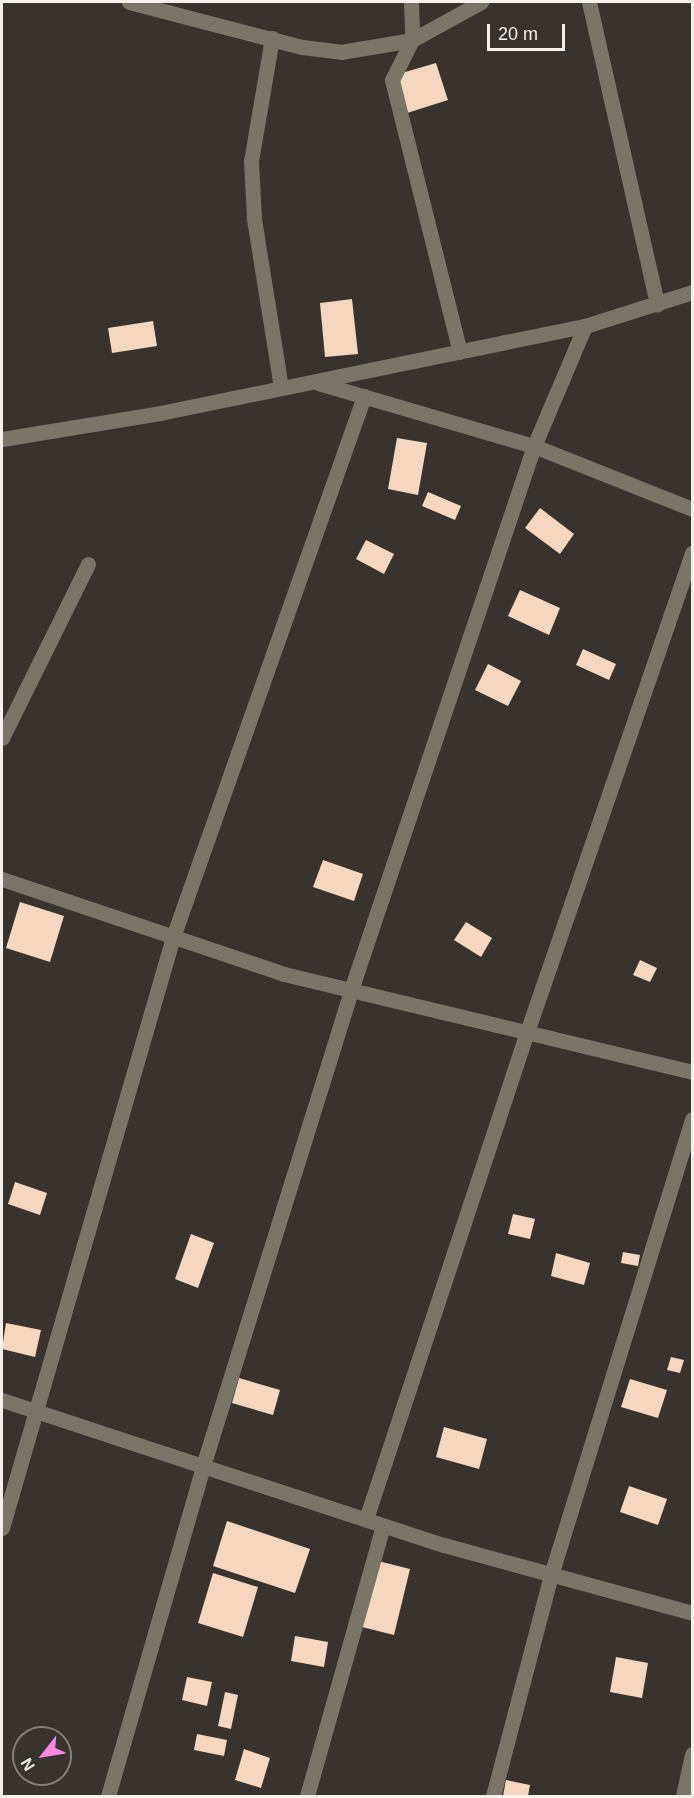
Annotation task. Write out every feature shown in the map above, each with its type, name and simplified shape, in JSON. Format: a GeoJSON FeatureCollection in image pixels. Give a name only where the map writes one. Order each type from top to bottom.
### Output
{"type":"FeatureCollection","features":[{"type":"Feature","properties":{"kind":"street"},"geometry":{"type":"LineString","coordinates":[[129,2],[272,38],[341,52],[412,40],[481,2]]}},
{"type":"Feature","properties":{"kind":"street"},"geometry":{"type":"LineString","coordinates":[[411,2],[412,40],[392,80],[460,352]]}},
{"type":"Feature","properties":{"kind":"street"},"geometry":{"type":"LineString","coordinates":[[589,2],[657,304]]}},
{"type":"Feature","properties":{"kind":"street"},"geometry":{"type":"LineString","coordinates":[[272,38],[251,161],[254,219],[281,388]]}},
{"type":"Feature","properties":{"kind":"street"},"geometry":{"type":"LineString","coordinates":[[2,439],[281,388],[585,326],[693,292]]}},
{"type":"Feature","properties":{"kind":"street"},"geometry":{"type":"LineString","coordinates":[[108,1797],[203,1466],[351,990],[534,446],[585,326]]}},
{"type":"Feature","properties":{"kind":"street"},"geometry":{"type":"LineString","coordinates":[[314,381],[534,446],[693,509]]}},
{"type":"Feature","properties":{"kind":"street"},"geometry":{"type":"LineString","coordinates":[[2,1528],[173,937],[364,396]]}},
{"type":"Feature","properties":{"kind":"street"},"geometry":{"type":"LineString","coordinates":[[366,1519],[527,1032],[693,553]]}},
{"type":"Feature","properties":{"kind":"street"},"geometry":{"type":"LineString","coordinates":[[2,738],[88,564]]}},
{"type":"Feature","properties":{"kind":"street"},"geometry":{"type":"LineString","coordinates":[[2,879],[284,974],[693,1071]]}},
{"type":"Feature","properties":{"kind":"street"},"geometry":{"type":"LineString","coordinates":[[493,1797],[551,1575],[693,1119]]}},
{"type":"Feature","properties":{"kind":"street"},"geometry":{"type":"LineString","coordinates":[[2,1400],[383,1525],[551,1575],[693,1612]]}},
{"type":"Feature","properties":{"kind":"street"},"geometry":{"type":"LineString","coordinates":[[307,1797],[383,1525]]}},
{"type":"Feature","properties":{"kind":"street"},"geometry":{"type":"LineString","coordinates":[[682,1797],[693,1754]]}},
{"type":"Feature","properties":{"kind":"building"},"geometry":{"type":"Polygon","coordinates":[[[436,63],[448,100],[407,113],[395,75],[436,63]]]}},
{"type":"Feature","properties":{"kind":"building"},"geometry":{"type":"Polygon","coordinates":[[[352,299],[358,354],[325,357],[320,303],[352,299]]]}},
{"type":"Feature","properties":{"kind":"building"},"geometry":{"type":"Polygon","coordinates":[[[153,321],[157,346],[112,353],[108,328],[153,321]]]}},
{"type":"Feature","properties":{"kind":"building"},"geometry":{"type":"Polygon","coordinates":[[[397,438],[427,443],[418,495],[388,489],[397,438]]]}},
{"type":"Feature","properties":{"kind":"building"},"geometry":{"type":"Polygon","coordinates":[[[428,492],[461,506],[455,520],[422,506],[428,492]]]}},
{"type":"Feature","properties":{"kind":"building"},"geometry":{"type":"Polygon","coordinates":[[[540,508],[574,534],[560,554],[525,528],[540,508]]]}},
{"type":"Feature","properties":{"kind":"building"},"geometry":{"type":"Polygon","coordinates":[[[366,540],[394,554],[384,574],[356,559],[366,540]]]}},
{"type":"Feature","properties":{"kind":"building"},"geometry":{"type":"Polygon","coordinates":[[[520,590],[560,608],[549,635],[508,616],[520,590]]]}},
{"type":"Feature","properties":{"kind":"building"},"geometry":{"type":"Polygon","coordinates":[[[583,649],[616,664],[609,680],[576,665],[583,649]]]}},
{"type":"Feature","properties":{"kind":"building"},"geometry":{"type":"Polygon","coordinates":[[[488,664],[521,681],[508,706],[475,690],[488,664]]]}},
{"type":"Feature","properties":{"kind":"building"},"geometry":{"type":"Polygon","coordinates":[[[323,860],[363,874],[354,901],[313,887],[323,860]]]}},
{"type":"Feature","properties":{"kind":"building"},"geometry":{"type":"Polygon","coordinates":[[[20,902],[64,916],[50,962],[6,948],[20,902]]]}},
{"type":"Feature","properties":{"kind":"building"},"geometry":{"type":"Polygon","coordinates":[[[466,922],[492,938],[481,957],[454,940],[466,922]]]}},
{"type":"Feature","properties":{"kind":"building"},"geometry":{"type":"Polygon","coordinates":[[[640,960],[657,968],[650,982],[633,975],[640,960]]]}},
{"type":"Feature","properties":{"kind":"building"},"geometry":{"type":"Polygon","coordinates":[[[15,1182],[47,1193],[40,1215],[8,1204],[15,1182]]]}},
{"type":"Feature","properties":{"kind":"building"},"geometry":{"type":"Polygon","coordinates":[[[513,1214],[535,1219],[530,1239],[508,1234],[513,1214]]]}},
{"type":"Feature","properties":{"kind":"building"},"geometry":{"type":"Polygon","coordinates":[[[191,1234],[214,1243],[198,1288],[175,1279],[191,1234]]]}},
{"type":"Feature","properties":{"kind":"building"},"geometry":{"type":"Polygon","coordinates":[[[623,1252],[640,1255],[638,1266],[621,1263],[623,1252]]]}},
{"type":"Feature","properties":{"kind":"building"},"geometry":{"type":"Polygon","coordinates":[[[556,1253],[590,1263],[584,1285],[551,1276],[556,1253]]]}},
{"type":"Feature","properties":{"kind":"building"},"geometry":{"type":"Polygon","coordinates":[[[6,1323],[41,1330],[35,1357],[2,1349],[6,1323]]]}},
{"type":"Feature","properties":{"kind":"building"},"geometry":{"type":"Polygon","coordinates":[[[671,1357],[684,1360],[680,1373],[667,1370],[671,1357]]]}},
{"type":"Feature","properties":{"kind":"building"},"geometry":{"type":"Polygon","coordinates":[[[239,1378],[280,1390],[273,1415],[232,1403],[239,1378]]]}},
{"type":"Feature","properties":{"kind":"building"},"geometry":{"type":"Polygon","coordinates":[[[630,1379],[667,1390],[658,1418],[621,1407],[630,1379]]]}},
{"type":"Feature","properties":{"kind":"building"},"geometry":{"type":"Polygon","coordinates":[[[444,1427],[487,1439],[479,1469],[436,1457],[444,1427]]]}},
{"type":"Feature","properties":{"kind":"building"},"geometry":{"type":"Polygon","coordinates":[[[629,1486],[667,1499],[658,1525],[620,1512],[629,1486]]]}},
{"type":"Feature","properties":{"kind":"building"},"geometry":{"type":"Polygon","coordinates":[[[227,1521],[310,1549],[295,1593],[213,1566],[227,1521]]]}},
{"type":"Feature","properties":{"kind":"building"},"geometry":{"type":"Polygon","coordinates":[[[378,1561],[410,1569],[394,1635],[362,1627],[378,1561]]]}},
{"type":"Feature","properties":{"kind":"building"},"geometry":{"type":"Polygon","coordinates":[[[213,1573],[258,1587],[243,1637],[198,1623],[213,1573]]]}},
{"type":"Feature","properties":{"kind":"building"},"geometry":{"type":"Polygon","coordinates":[[[295,1636],[328,1642],[324,1667],[291,1661],[295,1636]]]}},
{"type":"Feature","properties":{"kind":"building"},"geometry":{"type":"Polygon","coordinates":[[[616,1657],[648,1663],[642,1698],[610,1692],[616,1657]]]}},
{"type":"Feature","properties":{"kind":"building"},"geometry":{"type":"Polygon","coordinates":[[[187,1677],[212,1682],[207,1706],[182,1700],[187,1677]]]}},
{"type":"Feature","properties":{"kind":"building"},"geometry":{"type":"Polygon","coordinates":[[[225,1692],[238,1695],[231,1729],[218,1726],[225,1692]]]}},
{"type":"Feature","properties":{"kind":"building"},"geometry":{"type":"Polygon","coordinates":[[[197,1734],[227,1740],[224,1756],[194,1750],[197,1734]]]}},
{"type":"Feature","properties":{"kind":"building"},"geometry":{"type":"Polygon","coordinates":[[[244,1749],[270,1758],[261,1788],[235,1780],[244,1749]]]}},
{"type":"Feature","properties":{"kind":"building"},"geometry":{"type":"Polygon","coordinates":[[[506,1780],[530,1785],[528,1796],[503,1796],[506,1780]]]}}]}
